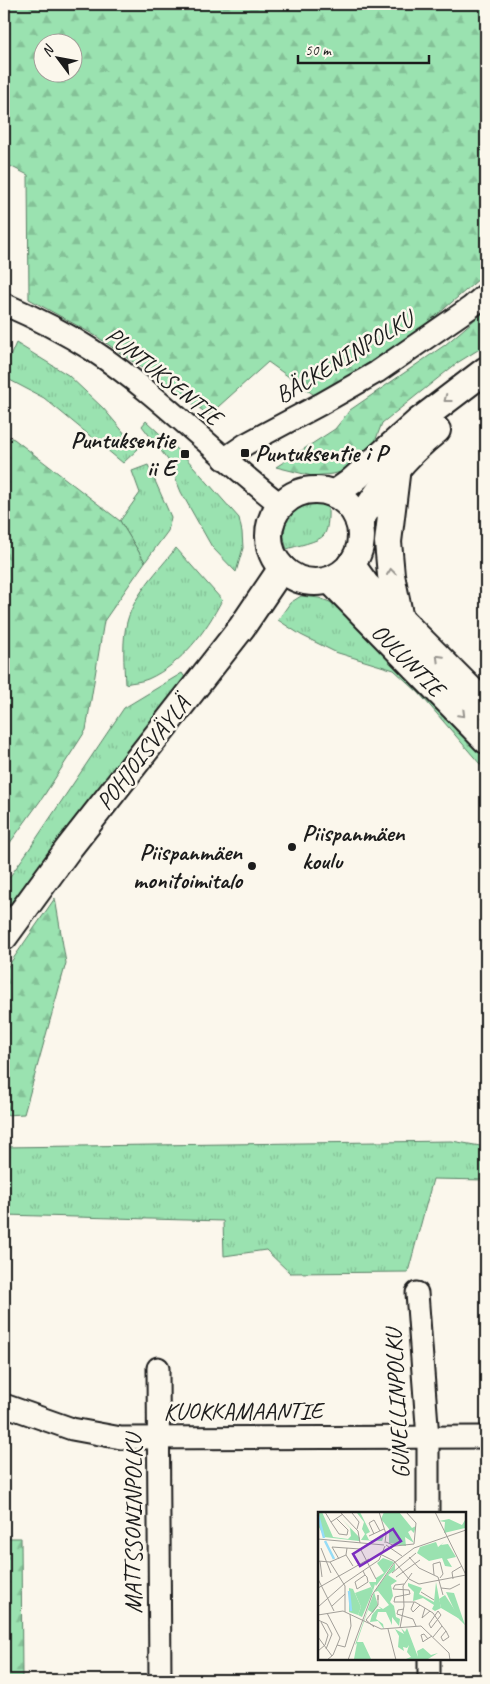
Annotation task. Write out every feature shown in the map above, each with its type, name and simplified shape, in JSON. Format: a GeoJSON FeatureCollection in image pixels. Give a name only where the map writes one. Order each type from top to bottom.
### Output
{"type":"FeatureCollection","features":[{"type":"Feature","properties":{"kind":"main road"},"geometry":{"type":"LineString","coordinates":[[334,494],[351,482],[419,421],[486,370]]}},
{"type":"Feature","properties":{"kind":"main road"},"geometry":{"type":"LineString","coordinates":[[359,522],[379,490],[397,467],[421,442],[486,392]]}},
{"type":"Feature","properties":{"kind":"main road"},"geometry":{"type":"LineString","coordinates":[[397,467],[388,542],[391,575],[400,619]]}},
{"type":"Feature","properties":{"kind":"main road"},"geometry":{"type":"LineString","coordinates":[[320,490],[334,494],[346,502],[359,522],[361,533],[357,555],[351,564],[338,576],[330,580],[321,582],[303,581],[294,578],[277,563],[272,553],[269,540],[274,515],[281,505],[292,496],[306,491],[320,490]]}},
{"type":"Feature","properties":{"kind":"main road","name":"OULUNTIE"},"geometry":{"type":"LineString","coordinates":[[351,564],[366,585],[486,704]]}},
{"type":"Feature","properties":{"kind":"main road","name":"POHJOISVÄYLÄ"},"geometry":{"type":"LineString","coordinates":[[4,937],[69,848],[242,626],[282,568]]}},
{"type":"Feature","properties":{"kind":"main road","name":"OULUNTIE"},"geometry":{"type":"LineString","coordinates":[[330,580],[486,740]]}},
{"type":"Feature","properties":{"kind":"street","name":"BÄCKENINPOLKU"},"geometry":{"type":"LineString","coordinates":[[224,459],[246,444],[377,372],[471,307],[486,294]]}},
{"type":"Feature","properties":{"kind":"street","name":"PUNTUKSENTIE"},"geometry":{"type":"LineString","coordinates":[[4,304],[63,332],[131,378],[224,459],[281,505]]}},
{"type":"Feature","properties":{"kind":"street","name":"GUNELLINPOLKU"},"geometry":{"type":"LineString","coordinates":[[417,1293],[428,1438],[428,1512]]}},
{"type":"Feature","properties":{"kind":"street","name":"MATTSSONINPOLKU"},"geometry":{"type":"LineString","coordinates":[[158,1368],[160,1680]]}},
{"type":"Feature","properties":{"kind":"street","name":"KUOKKAMAANTIE"},"geometry":{"type":"LineString","coordinates":[[4,1406],[72,1429],[121,1438],[486,1437]]}},
{"type":"Feature","properties":{"kind":"street"},"geometry":{"type":"LineString","coordinates":[[429,1659],[429,1680]]}},
{"type":"Feature","properties":{"kind":"green space"},"geometry":{"type":"Polygon","coordinates":[[[4,4],[486,4],[486,273],[424,326],[317,397],[268,362],[209,415],[96,336],[29,299],[28,175],[4,163],[4,4]]]}},
{"type":"Feature","properties":{"kind":"green space"},"geometry":{"type":"Polygon","coordinates":[[[486,310],[486,345],[457,363],[382,423],[373,447],[349,470],[312,476],[276,467],[335,429],[350,410],[445,345],[486,310]]]}},
{"type":"Feature","properties":{"kind":"green space"},"geometry":{"type":"Polygon","coordinates":[[[16,343],[68,375],[103,408],[138,449],[123,463],[44,398],[4,377],[4,370],[16,343]]]}},
{"type":"Feature","properties":{"kind":"green space"},"geometry":{"type":"Polygon","coordinates":[[[146,421],[185,457],[239,518],[243,548],[236,572],[212,547],[181,492],[168,460],[142,426],[146,421]]]}},
{"type":"Feature","properties":{"kind":"green space"},"geometry":{"type":"Polygon","coordinates":[[[4,435],[14,439],[120,521],[145,562],[104,621],[86,730],[43,797],[4,851],[4,435]]]}},
{"type":"Feature","properties":{"kind":"green space"},"geometry":{"type":"Polygon","coordinates":[[[148,465],[171,517],[168,531],[145,562],[120,521],[140,493],[132,471],[148,465]]]}},
{"type":"Feature","properties":{"kind":"green space"},"geometry":{"type":"Polygon","coordinates":[[[314,501],[328,504],[326,532],[312,542],[287,549],[284,533],[289,518],[299,507],[314,501]]]}},
{"type":"Feature","properties":{"kind":"green space"},"geometry":{"type":"Polygon","coordinates":[[[176,548],[222,600],[201,635],[172,665],[148,679],[125,684],[124,636],[130,612],[141,592],[176,548]]]}},
{"type":"Feature","properties":{"kind":"green space"},"geometry":{"type":"Polygon","coordinates":[[[301,596],[319,598],[330,602],[424,687],[486,754],[486,771],[419,693],[394,670],[335,652],[301,635],[278,620],[290,603],[301,596]]]}},
{"type":"Feature","properties":{"kind":"green space"},"geometry":{"type":"Polygon","coordinates":[[[182,673],[186,679],[126,752],[4,915],[4,885],[124,708],[182,673]]]}},
{"type":"Feature","properties":{"kind":"green space"},"geometry":{"type":"Polygon","coordinates":[[[55,898],[66,963],[24,1114],[4,1115],[4,972],[55,898]]]}},
{"type":"Feature","properties":{"kind":"green space"},"geometry":{"type":"Polygon","coordinates":[[[452,1141],[486,1147],[486,1180],[433,1179],[408,1272],[290,1273],[266,1250],[224,1256],[223,1221],[4,1215],[4,1147],[452,1141]]]}},
{"type":"Feature","properties":{"kind":"green space"},"geometry":{"type":"Polygon","coordinates":[[[4,1538],[21,1538],[22,1680],[4,1680],[4,1538]]]}},
{"type":"Feature","properties":{"kind":"place","name":"Puntuksentie i P"},"geometry":{"type":"Point","coordinates":[245,453]}},
{"type":"Feature","properties":{"kind":"place","name":"Puntuksentie ii E"},"geometry":{"type":"Point","coordinates":[185,454]}},
{"type":"Feature","properties":{"kind":"place","name":"Piispanmäen koulu"},"geometry":{"type":"Point","coordinates":[292,847]}},
{"type":"Feature","properties":{"kind":"place","name":"Piispanmäen monitoimitalo"},"geometry":{"type":"Point","coordinates":[252,866]}}]}
